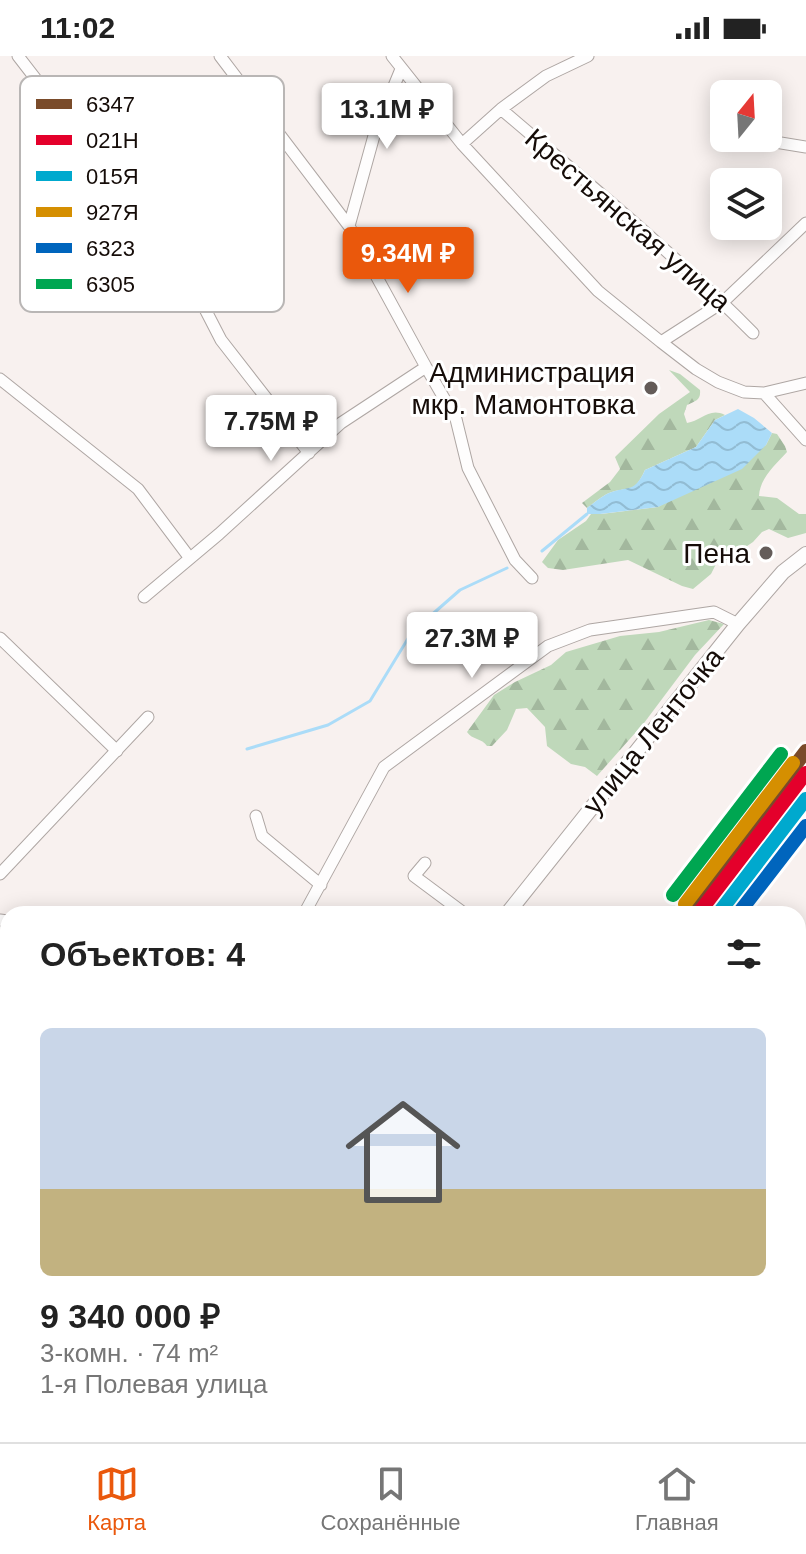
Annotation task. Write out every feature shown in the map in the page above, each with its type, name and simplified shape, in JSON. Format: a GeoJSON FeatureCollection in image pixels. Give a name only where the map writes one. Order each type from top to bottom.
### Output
{"type":"FeatureCollection","features":[{"type":"Feature","properties":{"kind":"main road","name":"улица Ленточка"},"geometry":{"type":"LineString","coordinates":[[513,906],[738,624],[783,572],[806,554]]}},
{"type":"Feature","properties":{"kind":"street"},"geometry":{"type":"LineString","coordinates":[[18,56],[33,76]]}},
{"type":"Feature","properties":{"kind":"street"},"geometry":{"type":"LineString","coordinates":[[220,56],[235,76]]}},
{"type":"Feature","properties":{"kind":"street"},"geometry":{"type":"LineString","coordinates":[[392,56],[462,144],[598,291],[661,342],[696,369],[744,392],[764,393],[806,383]]}},
{"type":"Feature","properties":{"kind":"street"},"geometry":{"type":"LineString","coordinates":[[462,144],[501,109],[546,76],[588,56]]}},
{"type":"Feature","properties":{"kind":"street"},"geometry":{"type":"LineString","coordinates":[[349,226],[375,132],[401,69]]}},
{"type":"Feature","properties":{"kind":"street","name":"Крестьянская улица"},"geometry":{"type":"LineString","coordinates":[[501,109],[723,302],[753,333]]}},
{"type":"Feature","properties":{"kind":"street"},"geometry":{"type":"LineString","coordinates":[[284,140],[349,226],[456,419],[468,468],[515,560],[532,578]]}},
{"type":"Feature","properties":{"kind":"street"},"geometry":{"type":"LineString","coordinates":[[782,143],[806,147]]}},
{"type":"Feature","properties":{"kind":"street"},"geometry":{"type":"LineString","coordinates":[[661,342],[723,302],[806,223]]}},
{"type":"Feature","properties":{"kind":"street"},"geometry":{"type":"LineString","coordinates":[[207,312],[221,340],[309,453]]}},
{"type":"Feature","properties":{"kind":"street"},"geometry":{"type":"LineString","coordinates":[[144,597],[219,534],[341,423],[426,367]]}},
{"type":"Feature","properties":{"kind":"street"},"geometry":{"type":"LineString","coordinates":[[0,379],[138,489],[189,557]]}},
{"type":"Feature","properties":{"kind":"street"},"geometry":{"type":"LineString","coordinates":[[764,393],[806,440]]}},
{"type":"Feature","properties":{"kind":"street"},"geometry":{"type":"LineString","coordinates":[[309,906],[384,767],[548,646],[590,630],[714,612],[738,624]]}},
{"type":"Feature","properties":{"kind":"street"},"geometry":{"type":"LineString","coordinates":[[0,640],[117,751]]}},
{"type":"Feature","properties":{"kind":"street"},"geometry":{"type":"LineString","coordinates":[[0,874],[148,717]]}},
{"type":"Feature","properties":{"kind":"street"},"geometry":{"type":"LineString","coordinates":[[256,816],[262,836],[321,885]]}},
{"type":"Feature","properties":{"kind":"street"},"geometry":{"type":"LineString","coordinates":[[425,863],[414,876],[454,906]]}},
{"type":"Feature","properties":{"kind":"green space"},"geometry":{"type":"Polygon","coordinates":[[[669,370],[680,374],[700,390],[699,398],[687,405],[684,414],[687,423],[710,413],[725,415],[715,420],[696,447],[645,470],[634,487],[609,493],[587,508],[582,503],[610,482],[620,469],[615,457],[659,414],[690,392],[669,370]]]}},
{"type":"Feature","properties":{"kind":"green space"},"geometry":{"type":"Polygon","coordinates":[[[772,433],[777,434],[787,452],[765,478],[759,496],[777,498],[799,514],[806,514],[806,533],[788,538],[769,529],[762,532],[753,542],[716,564],[711,574],[693,589],[628,560],[563,570],[548,568],[542,562],[558,540],[586,521],[591,514],[658,507],[766,445],[772,433]]]}},
{"type":"Feature","properties":{"kind":"green space"},"geometry":{"type":"Polygon","coordinates":[[[709,620],[724,624],[597,776],[585,767],[571,764],[547,746],[545,727],[527,708],[516,709],[507,730],[492,746],[487,746],[467,732],[494,695],[551,665],[566,652],[620,636],[659,632],[709,620]]]}},
{"type":"Feature","properties":{"kind":"water"},"geometry":{"type":"Polygon","coordinates":[[[738,409],[772,433],[766,445],[742,469],[658,507],[587,514],[587,508],[604,496],[638,483],[645,470],[696,447],[715,420],[738,409]]]}},
{"type":"Feature","properties":{"kind":"waterway"},"geometry":{"type":"LineString","coordinates":[[542,551],[587,514]]}},
{"type":"Feature","properties":{"kind":"waterway"},"geometry":{"type":"LineString","coordinates":[[247,749],[328,725],[370,701],[412,632],[460,590],[507,568]]}},
{"type":"Feature","properties":{"kind":"transit line","name":"6347"},"geometry":{"type":"LineString","coordinates":[[688,906],[806,751]]}},
{"type":"Feature","properties":{"kind":"transit line","name":"6305"},"geometry":{"type":"LineString","coordinates":[[673,895],[781,754]]}},
{"type":"Feature","properties":{"kind":"transit line","name":"927Я"},"geometry":{"type":"LineString","coordinates":[[685,904],[793,763]]}},
{"type":"Feature","properties":{"kind":"transit line","name":"021Н"},"geometry":{"type":"LineString","coordinates":[[704,906],[806,773]]}},
{"type":"Feature","properties":{"kind":"transit line","name":"015Я"},"geometry":{"type":"LineString","coordinates":[[724,906],[806,799]]}},
{"type":"Feature","properties":{"kind":"transit line","name":"6323"},"geometry":{"type":"LineString","coordinates":[[744,906],[806,826]]}},
{"type":"Feature","properties":{"kind":"place","name":"Администрация мкр. Мамонтовка"},"geometry":{"type":"Point","coordinates":[651,388]}},
{"type":"Feature","properties":{"kind":"place","name":"Пена"},"geometry":{"type":"Point","coordinates":[766,553]}}]}
